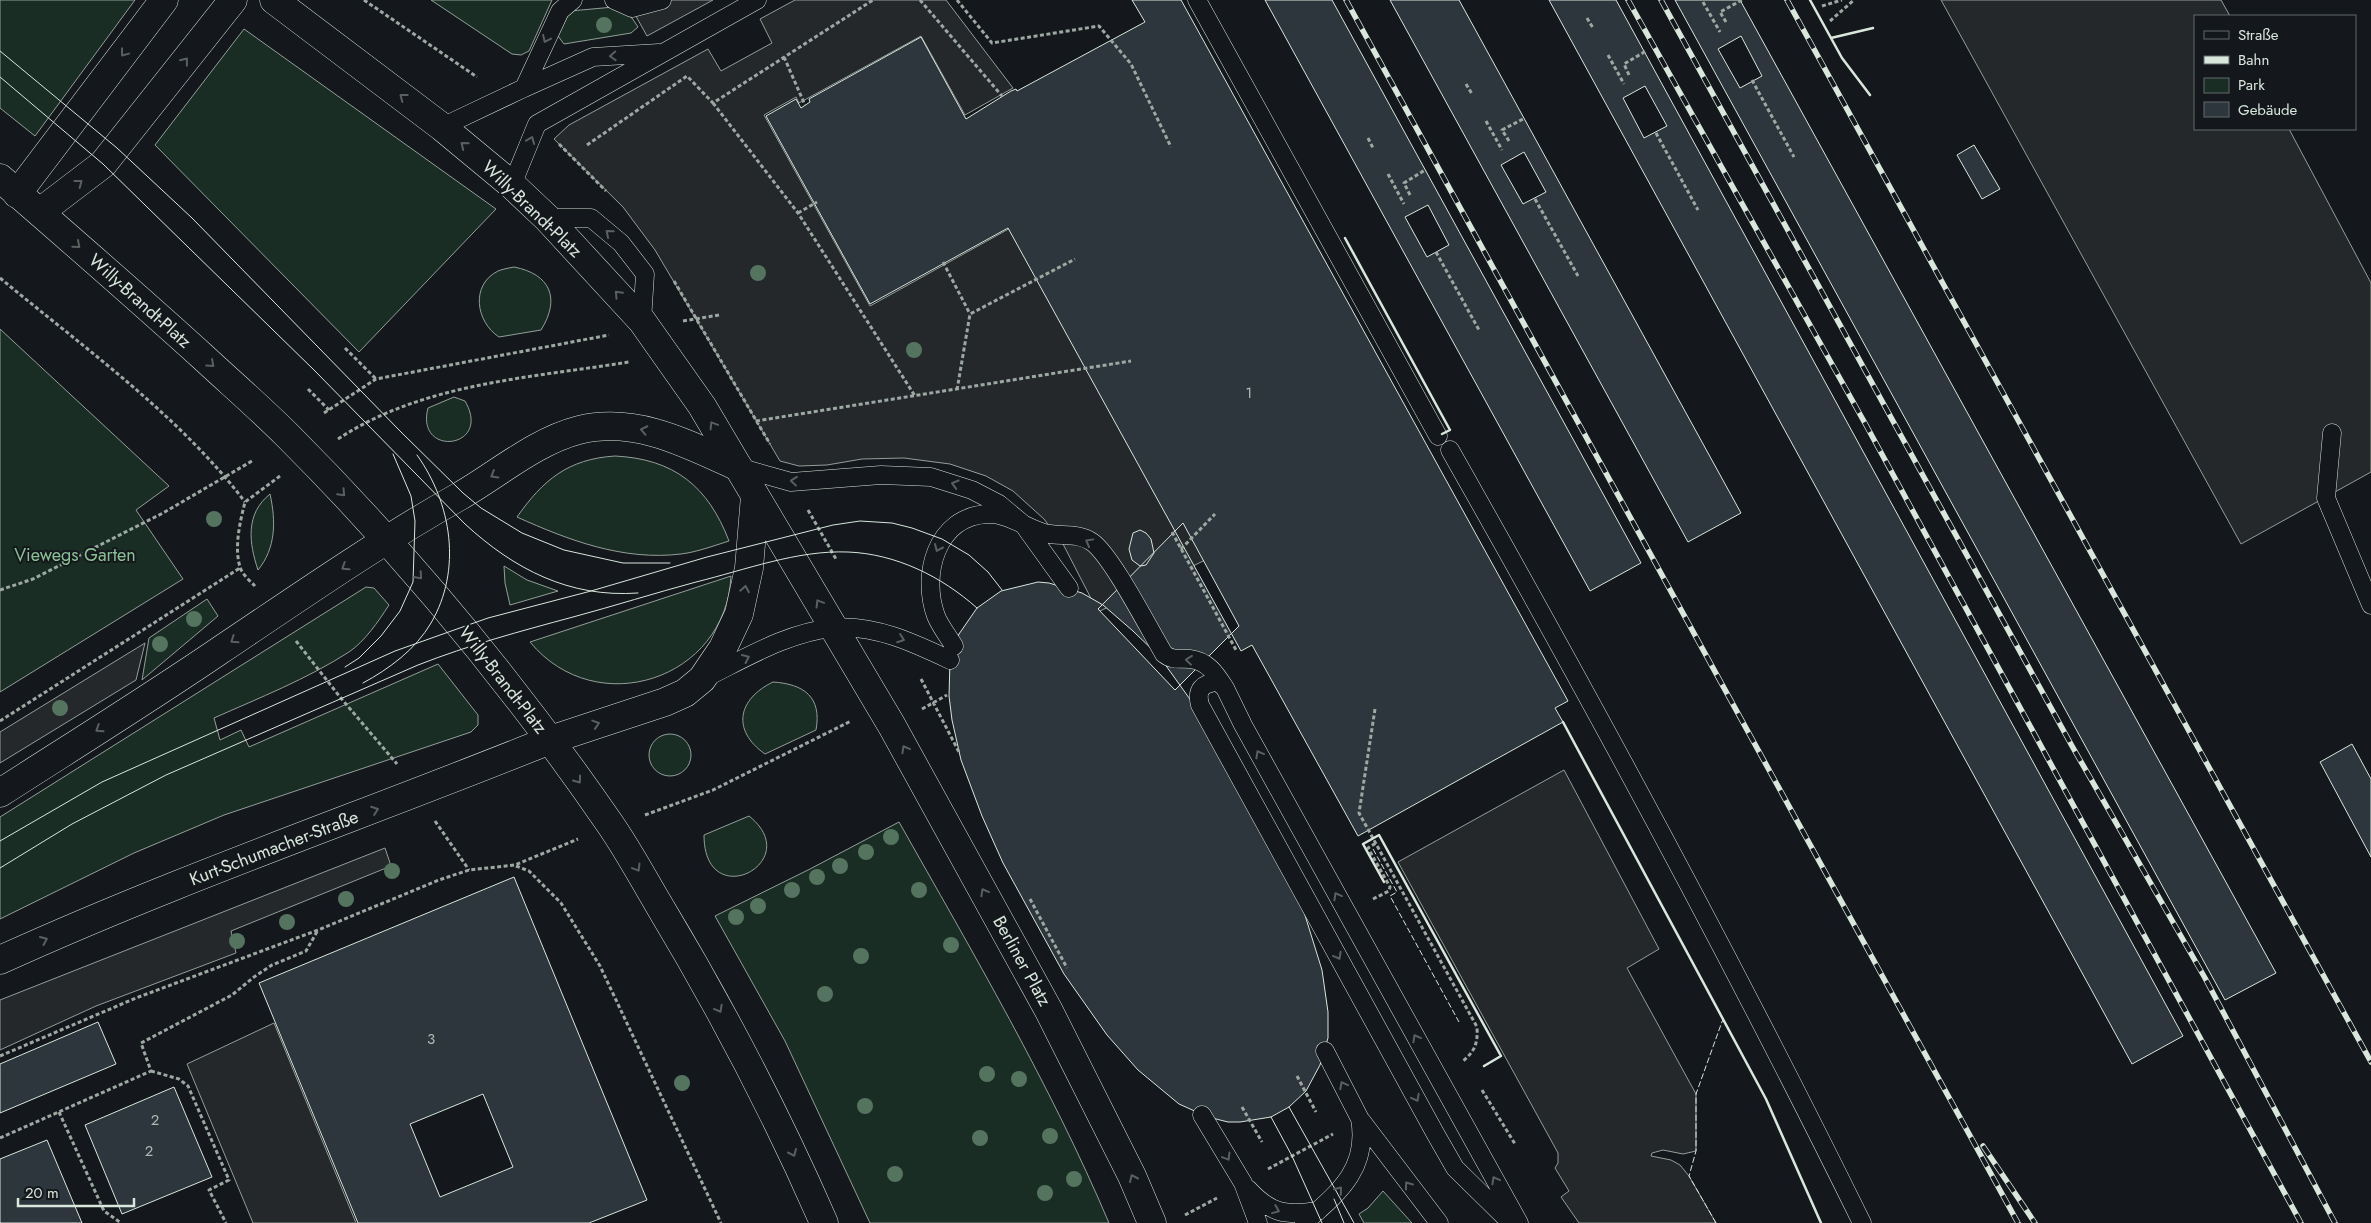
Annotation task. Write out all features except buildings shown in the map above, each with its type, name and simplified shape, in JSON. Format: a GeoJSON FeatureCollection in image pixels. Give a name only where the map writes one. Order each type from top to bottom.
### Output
{"type":"FeatureCollection","features":[{"type":"Feature","properties":{"kind":"main road","name":"Willy-Brandt-Platz"},"geometry":{"type":"LineString","coordinates":[[164,0],[9,186],[274,422],[441,601],[550,740],[612,827],[690,957],[732,1033],[790,1146],[824,1223]]}},
{"type":"Feature","properties":{"kind":"main road"},"geometry":{"type":"LineString","coordinates":[[40,212],[103,164],[233,0]]}},
{"type":"Feature","properties":{"kind":"main road","name":"Willy-Brandt-Platz"},"geometry":{"type":"LineString","coordinates":[[274,0],[442,127],[512,185],[547,218],[642,321],[702,406],[880,705]]}},
{"type":"Feature","properties":{"kind":"main road"},"geometry":{"type":"LineString","coordinates":[[0,793],[386,540],[522,457],[554,440],[579,430],[605,426],[629,427],[668,435],[738,467]]}},
{"type":"Feature","properties":{"kind":"main road","name":"Kurt-Schumacher-Straße"},"geometry":{"type":"LineString","coordinates":[[0,960],[71,928],[241,859],[384,807],[550,740],[665,702],[685,693],[702,679],[723,648],[739,614],[749,568],[755,496]]}},
{"type":"Feature","properties":{"kind":"main road","name":"Berliner Platz"},"geometry":{"type":"LineString","coordinates":[[880,705],[1049,1011],[1132,1176],[1152,1223]]}},
{"type":"Feature","properties":{"kind":"lane"},"geometry":{"type":"LineString","coordinates":[[524,88],[560,11],[573,0]]}},
{"type":"Feature","properties":{"kind":"lane"},"geometry":{"type":"LineString","coordinates":[[614,0],[632,8],[662,0]]}},
{"type":"Feature","properties":{"kind":"lane"},"geometry":{"type":"LineString","coordinates":[[512,185],[537,124],[757,0]]}},
{"type":"Feature","properties":{"kind":"lane"},"geometry":{"type":"LineString","coordinates":[[1198,0],[1438,436]]}},
{"type":"Feature","properties":{"kind":"lane"},"geometry":{"type":"LineString","coordinates":[[442,127],[593,57],[662,53]]}},
{"type":"Feature","properties":{"kind":"lane"},"geometry":{"type":"LineString","coordinates":[[547,218],[591,218],[621,243],[645,274],[642,321]]}},
{"type":"Feature","properties":{"kind":"lane"},"geometry":{"type":"LineString","coordinates":[[2332,433],[2326,498],[2371,605]]}},
{"type":"Feature","properties":{"kind":"lane"},"geometry":{"type":"LineString","coordinates":[[1450,450],[1552,630],[1800,1097],[1862,1223]]}},
{"type":"Feature","properties":{"kind":"lane"},"geometry":{"type":"LineString","coordinates":[[738,467],[791,482],[881,474],[931,477],[972,490],[1000,504],[1023,524],[1069,588]]}},
{"type":"Feature","properties":{"kind":"lane"},"geometry":{"type":"LineString","coordinates":[[702,679],[767,648],[812,631],[834,628],[877,631],[930,650],[952,653],[936,617],[932,599],[931,565],[939,544],[948,531],[968,518],[987,514],[1005,516],[1044,533],[1078,537],[1093,543],[1108,562],[1164,654],[1170,658],[1203,662],[1213,670],[1225,688],[1243,725],[1519,1223]]}},
{"type":"Feature","properties":{"kind":"lane"},"geometry":{"type":"LineString","coordinates":[[1225,688],[1218,682],[1209,682],[1201,688],[1198,696],[1200,705],[1455,1168],[1511,1223]]}},
{"type":"Feature","properties":{"kind":"lane"},"geometry":{"type":"LineString","coordinates":[[1325,1051],[1360,1118],[1439,1223]]}},
{"type":"Feature","properties":{"kind":"lane"},"geometry":{"type":"LineString","coordinates":[[1202,1115],[1243,1183],[1258,1223]]}},
{"type":"Feature","properties":{"kind":"lane"},"geometry":{"type":"LineString","coordinates":[[1304,1223],[1334,1197],[1354,1171],[1360,1154],[1362,1132],[1360,1118]]}},
{"type":"Feature","properties":{"kind":"lane"},"geometry":{"type":"LineString","coordinates":[[1243,1183],[1260,1202],[1277,1212],[1295,1215],[1318,1211]]}},
{"type":"Feature","properties":{"kind":"path"},"geometry":{"type":"LineString","coordinates":[[364,0],[483,82]]}},
{"type":"Feature","properties":{"kind":"path"},"geometry":{"type":"LineString","coordinates":[[713,102],[873,0]]}},
{"type":"Feature","properties":{"kind":"path"},"geometry":{"type":"LineString","coordinates":[[920,0],[1002,96]]}},
{"type":"Feature","properties":{"kind":"path"},"geometry":{"type":"LineString","coordinates":[[957,0],[992,43],[1099,26],[1132,64],[1171,147]]}},
{"type":"Feature","properties":{"kind":"path"},"geometry":{"type":"LineString","coordinates":[[1726,22],[1720,12],[1742,0]]}},
{"type":"Feature","properties":{"kind":"path"},"geometry":{"type":"LineString","coordinates":[[1822,6],[1842,0]]}},
{"type":"Feature","properties":{"kind":"path"},"geometry":{"type":"LineString","coordinates":[[1830,21],[1854,0]]}},
{"type":"Feature","properties":{"kind":"path"},"geometry":{"type":"LineString","coordinates":[[1704,2],[1720,32]]}},
{"type":"Feature","properties":{"kind":"path"},"geometry":{"type":"LineString","coordinates":[[1587,18],[1593,28]]}},
{"type":"Feature","properties":{"kind":"path"},"geometry":{"type":"LineString","coordinates":[[1629,75],[1624,64],[1646,52]]}},
{"type":"Feature","properties":{"kind":"path"},"geometry":{"type":"LineString","coordinates":[[1608,55],[1624,84]]}},
{"type":"Feature","properties":{"kind":"path"},"geometry":{"type":"LineString","coordinates":[[784,57],[806,105]]}},
{"type":"Feature","properties":{"kind":"path"},"geometry":{"type":"LineString","coordinates":[[587,145],[687,76],[713,102],[798,213],[915,396]]}},
{"type":"Feature","properties":{"kind":"path"},"geometry":{"type":"LineString","coordinates":[[1752,80],[1794,157]]}},
{"type":"Feature","properties":{"kind":"path"},"geometry":{"type":"LineString","coordinates":[[1466,84],[1472,94]]}},
{"type":"Feature","properties":{"kind":"path"},"geometry":{"type":"LineString","coordinates":[[1509,141],[1502,130],[1525,118]]}},
{"type":"Feature","properties":{"kind":"path"},"geometry":{"type":"LineString","coordinates":[[1486,121],[1502,150]]}},
{"type":"Feature","properties":{"kind":"path"},"geometry":{"type":"LineString","coordinates":[[1656,133],[1698,210]]}},
{"type":"Feature","properties":{"kind":"path"},"geometry":{"type":"LineString","coordinates":[[1368,138],[1373,148]]}},
{"type":"Feature","properties":{"kind":"path"},"geometry":{"type":"LineString","coordinates":[[1410,195],[1404,182],[1425,170]]}},
{"type":"Feature","properties":{"kind":"path"},"geometry":{"type":"LineString","coordinates":[[1388,174],[1404,204]]}},
{"type":"Feature","properties":{"kind":"path"},"geometry":{"type":"LineString","coordinates":[[1535,199],[1578,276]]}},
{"type":"Feature","properties":{"kind":"path"},"geometry":{"type":"LineString","coordinates":[[798,213],[817,202]]}},
{"type":"Feature","properties":{"kind":"path"},"geometry":{"type":"LineString","coordinates":[[1436,252],[1479,330]]}},
{"type":"Feature","properties":{"kind":"path"},"geometry":{"type":"LineString","coordinates":[[970,314],[1075,259]]}},
{"type":"Feature","properties":{"kind":"path"},"geometry":{"type":"LineString","coordinates":[[943,262],[970,314],[957,390]]}},
{"type":"Feature","properties":{"kind":"path"},"geometry":{"type":"LineString","coordinates":[[0,278],[153,405],[225,476],[245,502]]}},
{"type":"Feature","properties":{"kind":"path"},"geometry":{"type":"LineString","coordinates":[[679,322],[719,315]]}},
{"type":"Feature","properties":{"kind":"path"},"geometry":{"type":"LineString","coordinates":[[324,413],[376,379],[616,334]]}},
{"type":"Feature","properties":{"kind":"path"},"geometry":{"type":"LineString","coordinates":[[345,348],[376,379]]}},
{"type":"Feature","properties":{"kind":"path"},"geometry":{"type":"LineString","coordinates":[[756,421],[1131,361]]}},
{"type":"Feature","properties":{"kind":"path"},"geometry":{"type":"LineString","coordinates":[[345,434],[383,413],[442,393],[632,362]]}},
{"type":"Feature","properties":{"kind":"path"},"geometry":{"type":"LineString","coordinates":[[308,389],[329,410]]}},
{"type":"Feature","properties":{"kind":"path"},"geometry":{"type":"LineString","coordinates":[[0,590],[33,579],[163,513],[252,461]]}},
{"type":"Feature","properties":{"kind":"path"},"geometry":{"type":"LineString","coordinates":[[791,482],[841,567]]}},
{"type":"Feature","properties":{"kind":"path"},"geometry":{"type":"LineString","coordinates":[[253,584],[240,568],[239,545],[245,502],[267,484]]}},
{"type":"Feature","properties":{"kind":"path"},"geometry":{"type":"LineString","coordinates":[[1181,549],[1215,514]]}},
{"type":"Feature","properties":{"kind":"path"},"geometry":{"type":"LineString","coordinates":[[0,721],[240,568]]}},
{"type":"Feature","properties":{"kind":"path"},"geometry":{"type":"LineString","coordinates":[[293,637],[340,698],[396,762]]}},
{"type":"Feature","properties":{"kind":"path"},"geometry":{"type":"LineString","coordinates":[[917,673],[959,752]]}},
{"type":"Feature","properties":{"kind":"path"},"geometry":{"type":"LineString","coordinates":[[916,713],[948,695]]}},
{"type":"Feature","properties":{"kind":"path"},"geometry":{"type":"LineString","coordinates":[[1375,709],[1359,813],[1477,1027],[1478,1040],[1473,1052],[1464,1060],[1436,1076]]}},
{"type":"Feature","properties":{"kind":"path"},"geometry":{"type":"LineString","coordinates":[[649,814],[713,790],[846,724]]}},
{"type":"Feature","properties":{"kind":"path"},"geometry":{"type":"LineString","coordinates":[[446,836],[469,870]]}},
{"type":"Feature","properties":{"kind":"path"},"geometry":{"type":"LineString","coordinates":[[1373,899],[1389,891],[1390,887],[1368,848],[1376,843]]}},
{"type":"Feature","properties":{"kind":"path"},"geometry":{"type":"LineString","coordinates":[[0,1056],[136,998],[318,930],[469,870],[515,865],[550,849]]}},
{"type":"Feature","properties":{"kind":"path"},"geometry":{"type":"LineString","coordinates":[[515,865],[529,871],[561,903],[600,966],[721,1223]]}},
{"type":"Feature","properties":{"kind":"path"},"geometry":{"type":"LineString","coordinates":[[151,1071],[141,1043],[232,995],[254,977],[272,966],[306,951],[318,930]]}},
{"type":"Feature","properties":{"kind":"path"},"geometry":{"type":"LineString","coordinates":[[0,1138],[151,1071],[179,1080],[188,1086],[229,1180],[209,1190],[226,1223]]}},
{"type":"Feature","properties":{"kind":"path"},"geometry":{"type":"LineString","coordinates":[[1297,1076],[1316,1112]]}},
{"type":"Feature","properties":{"kind":"path"},"geometry":{"type":"LineString","coordinates":[[1242,1107],[1262,1142]]}},
{"type":"Feature","properties":{"kind":"path"},"geometry":{"type":"LineString","coordinates":[[59,1112],[104,1211],[121,1223]]}},
{"type":"Feature","properties":{"kind":"path"},"geometry":{"type":"LineString","coordinates":[[1184,1215],[1360,1118]]}},
{"type":"Feature","properties":{"kind":"green space"},"geometry":{"type":"Polygon","coordinates":[[[0,0],[135,0],[35,136],[0,108],[0,0]]]}},
{"type":"Feature","properties":{"kind":"green space"},"geometry":{"type":"Polygon","coordinates":[[[431,0],[552,0],[529,51],[521,55],[512,54],[431,0]]]}},
{"type":"Feature","properties":{"kind":"green space"},"geometry":{"type":"Polygon","coordinates":[[[614,7],[632,18],[638,27],[631,33],[564,44],[558,36],[570,11],[614,7]]]}},
{"type":"Feature","properties":{"kind":"green space"},"geometry":{"type":"Polygon","coordinates":[[[244,29],[496,209],[359,352],[155,145],[244,29]]]}},
{"type":"Feature","properties":{"kind":"green space"},"geometry":{"type":"Polygon","coordinates":[[[514,267],[536,275],[544,282],[549,289],[551,298],[550,308],[541,330],[499,337],[485,322],[481,313],[479,304],[480,294],[483,285],[489,277],[498,271],[514,267]]]}},
{"type":"Feature","properties":{"kind":"green space","name":"Viewegs Garten"},"geometry":{"type":"Polygon","coordinates":[[[0,329],[169,486],[136,510],[183,579],[0,692],[0,329]]]}},
{"type":"Feature","properties":{"kind":"green space"},"geometry":{"type":"Polygon","coordinates":[[[454,397],[465,401],[471,417],[469,429],[462,437],[452,441],[441,440],[432,435],[427,424],[428,408],[454,397]]]}},
{"type":"Feature","properties":{"kind":"green space"},"geometry":{"type":"Polygon","coordinates":[[[615,456],[636,458],[655,463],[686,479],[711,505],[729,541],[681,554],[638,554],[596,547],[576,541],[517,517],[537,492],[558,474],[584,462],[615,456]]]}},
{"type":"Feature","properties":{"kind":"green space"},"geometry":{"type":"Polygon","coordinates":[[[270,494],[274,524],[273,534],[268,553],[258,570],[251,539],[251,529],[256,511],[270,494]]]}},
{"type":"Feature","properties":{"kind":"green space"},"geometry":{"type":"Polygon","coordinates":[[[504,566],[527,580],[558,591],[510,605],[505,583],[504,566]]]}},
{"type":"Feature","properties":{"kind":"green space"},"geometry":{"type":"Polygon","coordinates":[[[731,576],[724,612],[707,641],[683,664],[653,678],[621,684],[589,680],[557,666],[530,642],[731,576]]]}},
{"type":"Feature","properties":{"kind":"green space"},"geometry":{"type":"Polygon","coordinates":[[[366,587],[374,588],[389,605],[366,637],[349,652],[317,671],[214,718],[220,740],[241,730],[249,747],[438,664],[478,715],[478,725],[471,732],[224,815],[134,853],[0,919],[0,817],[366,587]]]}},
{"type":"Feature","properties":{"kind":"green space"},"geometry":{"type":"Polygon","coordinates":[[[207,599],[218,616],[142,680],[149,638],[207,599]]]}},
{"type":"Feature","properties":{"kind":"green space"},"geometry":{"type":"Polygon","coordinates":[[[773,682],[794,686],[808,694],[816,709],[816,730],[765,754],[754,745],[747,735],[743,725],[743,715],[752,697],[773,682]]]}},
{"type":"Feature","properties":{"kind":"green space"},"geometry":{"type":"Polygon","coordinates":[[[670,734],[685,740],[691,755],[685,770],[670,776],[655,770],[649,755],[655,740],[670,734]]]}},
{"type":"Feature","properties":{"kind":"green space"},"geometry":{"type":"Polygon","coordinates":[[[749,816],[764,833],[766,850],[760,863],[748,873],[734,876],[719,872],[708,859],[704,835],[749,816]]]}},
{"type":"Feature","properties":{"kind":"green space"},"geometry":{"type":"Polygon","coordinates":[[[899,822],[1010,1019],[1062,1120],[1109,1223],[870,1223],[785,1041],[715,916],[899,822]]]}},
{"type":"Feature","properties":{"kind":"green space"},"geometry":{"type":"Polygon","coordinates":[[[1383,1191],[1412,1223],[1364,1223],[1359,1214],[1368,1208],[1383,1191]]]}},
{"type":"Feature","properties":{"kind":"shaded area"},"geometry":{"type":"Polygon","coordinates":[[[627,0],[713,0],[647,36],[627,0]]]}},
{"type":"Feature","properties":{"kind":"shaded area"},"geometry":{"type":"Polygon","coordinates":[[[795,0],[946,0],[1013,88],[965,115],[921,36],[799,103],[796,97],[764,115],[870,306],[1023,221],[1230,548],[1098,612],[1063,544],[1044,519],[1013,491],[986,476],[950,464],[904,458],[862,459],[827,465],[799,466],[780,461],[655,250],[623,207],[554,139],[569,125],[708,49],[721,71],[772,43],[760,19],[795,0]]]}},
{"type":"Feature","properties":{"kind":"shaded area"},"geometry":{"type":"Polygon","coordinates":[[[1941,0],[2221,0],[2229,15],[2194,15],[2194,130],[2290,130],[2371,283],[2371,472],[2241,544],[1941,0]]]}},
{"type":"Feature","properties":{"kind":"shaded area"},"geometry":{"type":"Polygon","coordinates":[[[145,643],[136,680],[0,763],[0,732],[145,643]]]}},
{"type":"Feature","properties":{"kind":"shaded area"},"geometry":{"type":"Polygon","coordinates":[[[1564,770],[1659,949],[1627,968],[1696,1094],[1696,1151],[1683,1154],[1663,1150],[1652,1153],[1651,1156],[1671,1160],[1680,1165],[1689,1176],[1716,1223],[1579,1223],[1561,1197],[1569,1191],[1555,1168],[1558,1163],[1558,1153],[1398,862],[1564,770]]]}},
{"type":"Feature","properties":{"kind":"shaded area"},"geometry":{"type":"Polygon","coordinates":[[[385,848],[391,866],[231,931],[236,953],[96,1006],[0,1050],[0,1000],[385,848]]]}},
{"type":"Feature","properties":{"kind":"shaded area"},"geometry":{"type":"Polygon","coordinates":[[[274,1023],[356,1223],[253,1223],[187,1064],[274,1023]]]}},
{"type":"Feature","properties":{"kind":"tram line"},"geometry":{"type":"LineString","coordinates":[[0,51],[117,148],[192,218],[401,432],[463,493],[481,508],[522,533],[564,550],[623,563],[670,563]]}},
{"type":"Feature","properties":{"kind":"tram line"},"geometry":{"type":"LineString","coordinates":[[0,77],[103,164],[315,371],[465,524],[484,540],[523,567],[566,585],[589,591],[638,593]]}},
{"type":"Feature","properties":{"kind":"tram line"},"geometry":{"type":"LineString","coordinates":[[345,667],[359,658],[381,636],[400,611],[413,582],[415,521],[411,496],[393,454]]}},
{"type":"Feature","properties":{"kind":"tram line"},"geometry":{"type":"LineString","coordinates":[[363,683],[392,665],[418,641],[431,623],[441,603],[447,581],[449,538],[445,516],[429,474],[417,455]]}},
{"type":"Feature","properties":{"kind":"tram line"},"geometry":{"type":"LineString","coordinates":[[0,841],[102,782],[395,651],[488,618],[591,591],[707,557],[833,525],[860,521],[892,523],[942,539],[969,555],[988,572],[1002,590]]}},
{"type":"Feature","properties":{"kind":"tram line"},"geometry":{"type":"LineString","coordinates":[[0,868],[72,824],[166,775],[418,665],[495,639],[752,567],[790,557],[829,552],[848,552],[883,557],[900,562],[933,577],[963,596],[977,608]]}},
{"type":"Feature","properties":{"kind":"tram line"},"geometry":{"type":"LineString","coordinates":[[1289,1107],[1354,1223]]}},
{"type":"Feature","properties":{"kind":"tram line"},"geometry":{"type":"LineString","coordinates":[[1271,1117],[1292,1156],[1322,1223]]}},
{"type":"Feature","properties":{"kind":"tram line"},"geometry":{"type":"LineString","coordinates":[[1334,1199],[1344,1223]]}},
{"type":"Feature","properties":{"kind":"railway"},"geometry":{"type":"LineString","coordinates":[[1346,0],[2018,1223]]}},
{"type":"Feature","properties":{"kind":"railway"},"geometry":{"type":"LineString","coordinates":[[1628,0],[1866,425],[2301,1223]]}},
{"type":"Feature","properties":{"kind":"railway"},"geometry":{"type":"LineString","coordinates":[[1661,0],[2072,746],[2205,978],[2335,1223]]}},
{"type":"Feature","properties":{"kind":"railway"},"geometry":{"type":"LineString","coordinates":[[1787,0],[2371,1062]]}},
{"type":"Feature","properties":{"kind":"railway"},"geometry":{"type":"LineString","coordinates":[[1983,1146],[2035,1223]]}},
{"type":"Feature","properties":{"kind":"fence"},"geometry":{"type":"LineString","coordinates":[[1373,849],[1397,892],[1390,896],[1459,1022]]}},
{"type":"Feature","properties":{"kind":"fence"},"geometry":{"type":"LineString","coordinates":[[1716,1223],[1689,1176],[1696,1151],[1696,1094],[1723,1019]]}},
{"type":"Feature","properties":{"kind":"wall"},"geometry":{"type":"LineString","coordinates":[[1810,0],[1842,58],[1870,95]]}},
{"type":"Feature","properties":{"kind":"wall"},"geometry":{"type":"LineString","coordinates":[[1831,38],[1873,28]]}},
{"type":"Feature","properties":{"kind":"wall"},"geometry":{"type":"LineString","coordinates":[[1345,238],[1450,430],[1442,434]]}},
{"type":"Feature","properties":{"kind":"wall"},"geometry":{"type":"LineString","coordinates":[[1563,722],[1766,1099],[1821,1223]]}},
{"type":"Feature","properties":{"kind":"wall"},"geometry":{"type":"LineString","coordinates":[[1384,882],[1363,844],[1379,835],[1501,1056],[1484,1066]]}}]}
